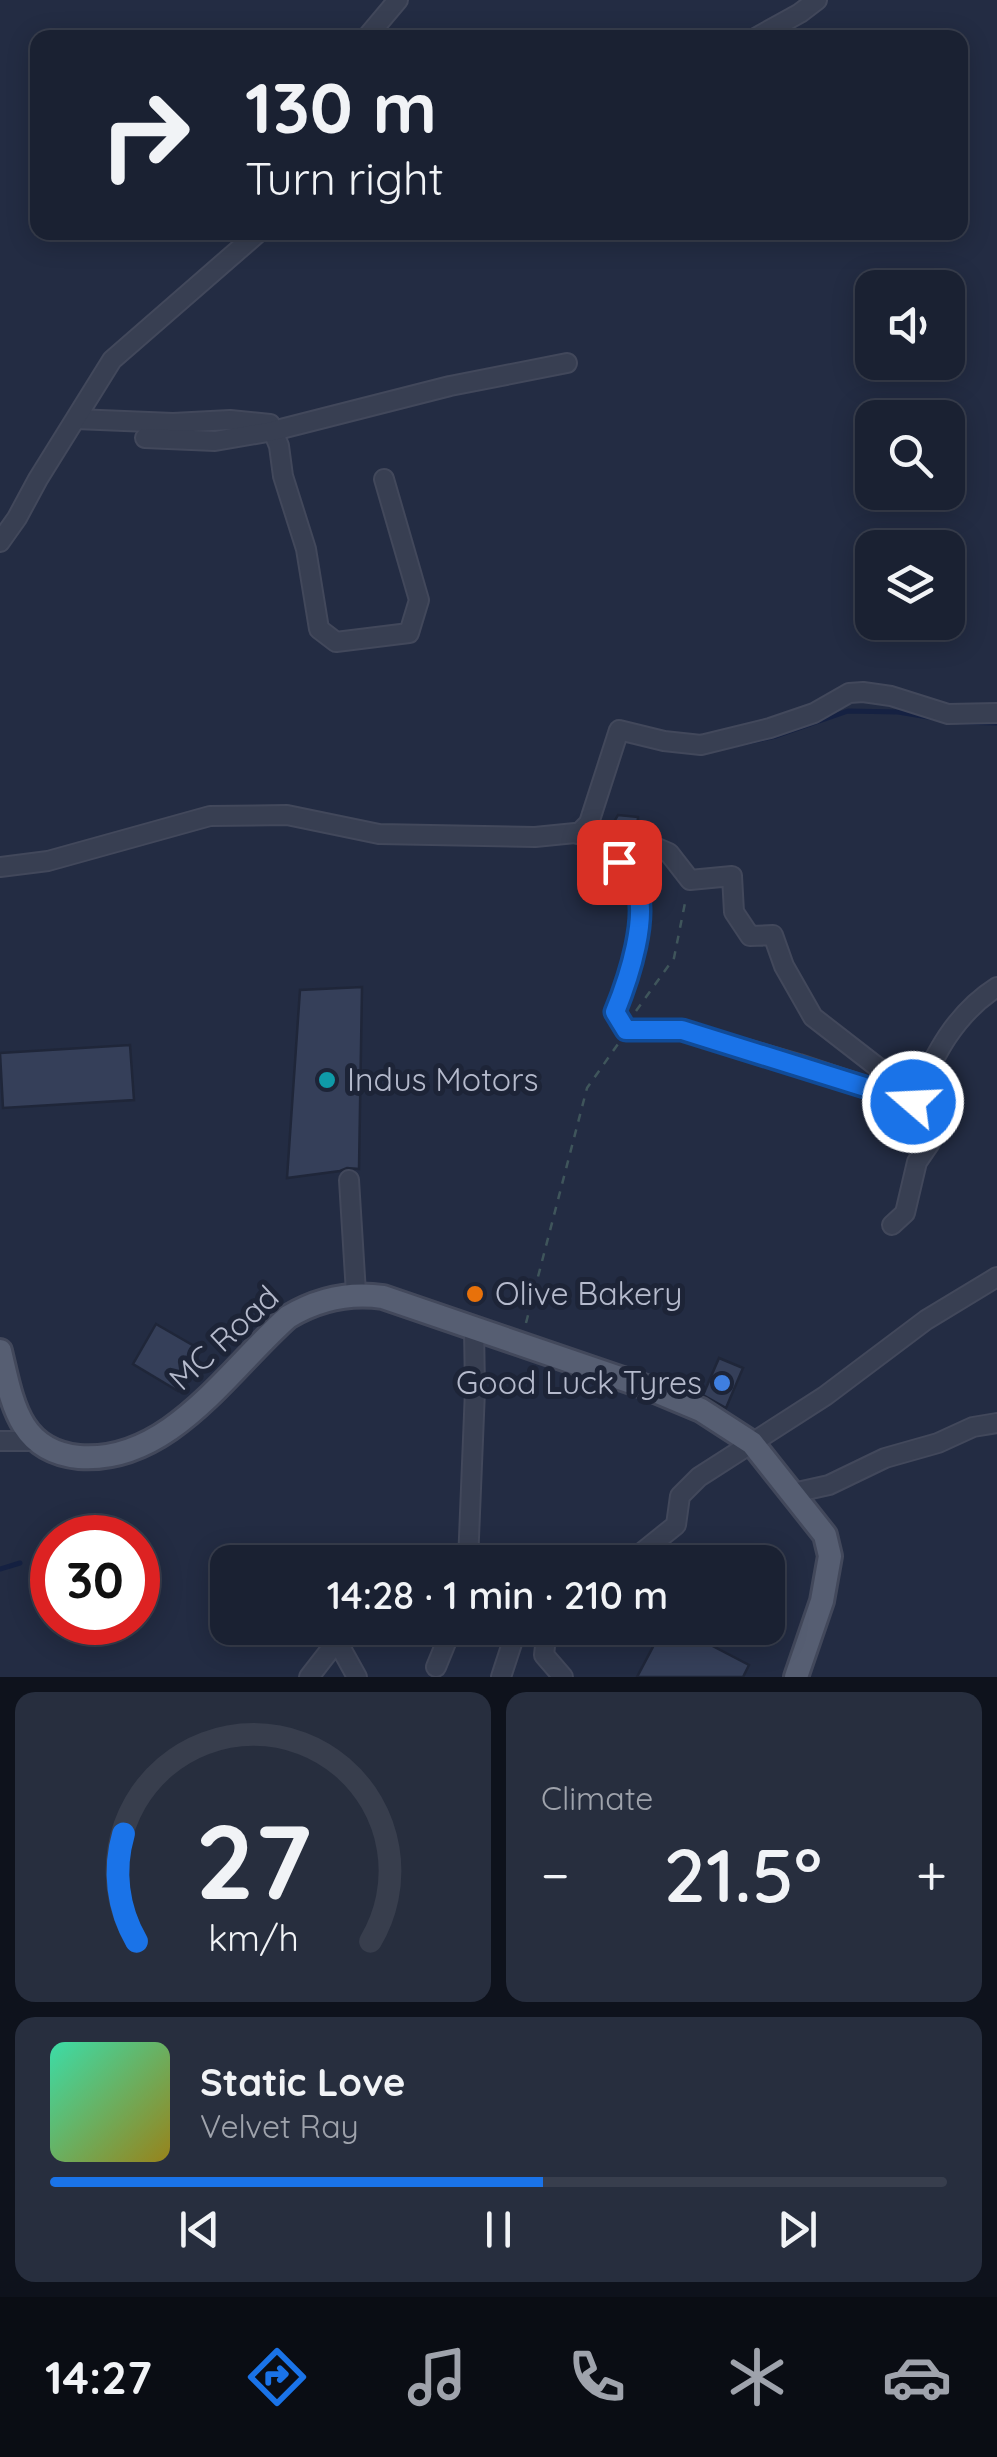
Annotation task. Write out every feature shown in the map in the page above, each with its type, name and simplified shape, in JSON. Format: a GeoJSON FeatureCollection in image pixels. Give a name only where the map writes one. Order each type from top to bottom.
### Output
{"type":"FeatureCollection","features":[{"type":"Feature","properties":{"kind":"main road","name":"MC Road"},"geometry":{"type":"LineString","coordinates":[[35,1442],[50,1451],[72,1456],[97,1458],[127,1453],[184,1419],[288,1318],[306,1306],[356,1294],[383,1297],[674,1398],[701,1410],[752,1443],[825,1535],[830,1556],[822,1601],[796,1677]]}},
{"type":"Feature","properties":{"kind":"main road"},"geometry":{"type":"LineString","coordinates":[[0,1351],[12,1399],[35,1442]]}},
{"type":"Feature","properties":{"kind":"street"},"geometry":{"type":"LineString","coordinates":[[373,30],[398,0]]}},
{"type":"Feature","properties":{"kind":"street"},"geometry":{"type":"LineString","coordinates":[[769,30],[816,0]]}},
{"type":"Feature","properties":{"kind":"street"},"geometry":{"type":"LineString","coordinates":[[0,542],[112,360],[247,240]]}},
{"type":"Feature","properties":{"kind":"street"},"geometry":{"type":"LineString","coordinates":[[145,438],[214,441],[273,431],[450,386],[566,363]]}},
{"type":"Feature","properties":{"kind":"street"},"geometry":{"type":"LineString","coordinates":[[76,418],[270,424],[306,549],[319,629],[336,642],[409,633],[415,622],[419,600],[384,479]]}},
{"type":"Feature","properties":{"kind":"street"},"geometry":{"type":"LineString","coordinates":[[578,834],[589,823],[619,730],[664,742],[702,744],[770,728],[814,713],[849,694],[863,692],[891,696],[948,714],[997,713]]}},
{"type":"Feature","properties":{"kind":"street"},"geometry":{"type":"LineString","coordinates":[[0,867],[48,861],[210,816],[287,814],[379,834],[438,838],[578,834],[648,844],[669,853],[690,880],[732,876],[734,912],[750,936],[773,935],[784,966],[813,1017],[880,1069],[930,1122],[930,1143],[916,1162],[904,1213],[892,1226]]}},
{"type":"Feature","properties":{"kind":"street"},"geometry":{"type":"LineString","coordinates":[[601,839],[635,882],[639,912],[635,946],[615,1012],[626,1030],[682,1030],[913,1102]]}},
{"type":"Feature","properties":{"kind":"street"},"geometry":{"type":"LineString","coordinates":[[913,1102],[940,1044],[980,998],[997,987]]}},
{"type":"Feature","properties":{"kind":"street"},"geometry":{"type":"LineString","coordinates":[[350,1180],[356,1294]]}},
{"type":"Feature","properties":{"kind":"street"},"geometry":{"type":"LineString","coordinates":[[651,1545],[676,1525],[680,1496],[698,1477],[825,1396],[926,1320],[997,1277]]}},
{"type":"Feature","properties":{"kind":"street"},"geometry":{"type":"LineString","coordinates":[[469,1545],[476,1390],[474,1328]]}},
{"type":"Feature","properties":{"kind":"street"},"geometry":{"type":"LineString","coordinates":[[794,1493],[828,1486],[885,1458],[938,1443],[973,1427],[997,1423]]}},
{"type":"Feature","properties":{"kind":"street"},"geometry":{"type":"LineString","coordinates":[[0,1441],[35,1442]]}},
{"type":"Feature","properties":{"kind":"street"},"geometry":{"type":"LineString","coordinates":[[309,1677],[337,1641],[357,1677]]}},
{"type":"Feature","properties":{"kind":"street"},"geometry":{"type":"LineString","coordinates":[[436,1667],[445,1645]]}},
{"type":"Feature","properties":{"kind":"street"},"geometry":{"type":"LineString","coordinates":[[501,1677],[511,1645]]}},
{"type":"Feature","properties":{"kind":"street"},"geometry":{"type":"LineString","coordinates":[[545,1645],[544,1655],[563,1677]]}},
{"type":"Feature","properties":{"kind":"path"},"geometry":{"type":"LineString","coordinates":[[520,1344],[587,1088],[674,958],[690,880]]}},
{"type":"Feature","properties":{"kind":"building"},"geometry":{"type":"Polygon","coordinates":[[[618,815],[638,817],[637,830],[603,825],[614,822],[618,815]]]}},
{"type":"Feature","properties":{"kind":"building","name":"Indus Motors"},"geometry":{"type":"Polygon","coordinates":[[[362,987],[359,1169],[287,1178],[300,990],[362,987]]]}},
{"type":"Feature","properties":{"kind":"building"},"geometry":{"type":"Polygon","coordinates":[[[130,1045],[134,1100],[3,1108],[0,1053],[130,1045]]]}},
{"type":"Feature","properties":{"kind":"building"},"geometry":{"type":"Polygon","coordinates":[[[156,1324],[201,1350],[178,1391],[133,1364],[156,1324]]]}},
{"type":"Feature","properties":{"kind":"building","name":"Good Luck Tyres"},"geometry":{"type":"Polygon","coordinates":[[[719,1358],[743,1368],[726,1408],[703,1395],[719,1358]]]}},
{"type":"Feature","properties":{"kind":"building"},"geometry":{"type":"Polygon","coordinates":[[[654,1645],[711,1645],[749,1665],[743,1677],[637,1677],[654,1645]]]}},
{"type":"Feature","properties":{"kind":"waterway"},"geometry":{"type":"LineString","coordinates":[[711,750],[776,736],[848,711],[898,712],[934,718]]}},
{"type":"Feature","properties":{"kind":"waterway"},"geometry":{"type":"LineString","coordinates":[[959,722],[997,723]]}},
{"type":"Feature","properties":{"kind":"waterway"},"geometry":{"type":"LineString","coordinates":[[0,1569],[20,1563]]}},
{"type":"Feature","properties":{"kind":"place","name":"Indus Motors"},"geometry":{"type":"Point","coordinates":[327,1080]}},
{"type":"Feature","properties":{"kind":"place","name":"Olive Bakery"},"geometry":{"type":"Point","coordinates":[475,1294]}},
{"type":"Feature","properties":{"kind":"place","name":"Good Luck Tyres"},"geometry":{"type":"Point","coordinates":[722,1383]}},
{"type":"Feature","properties":{"kind":"route"},"geometry":{"type":"LineString","coordinates":[[619,862],[635,882],[639,912],[635,946],[615,1012],[626,1030],[682,1030],[913,1102]]}}]}
